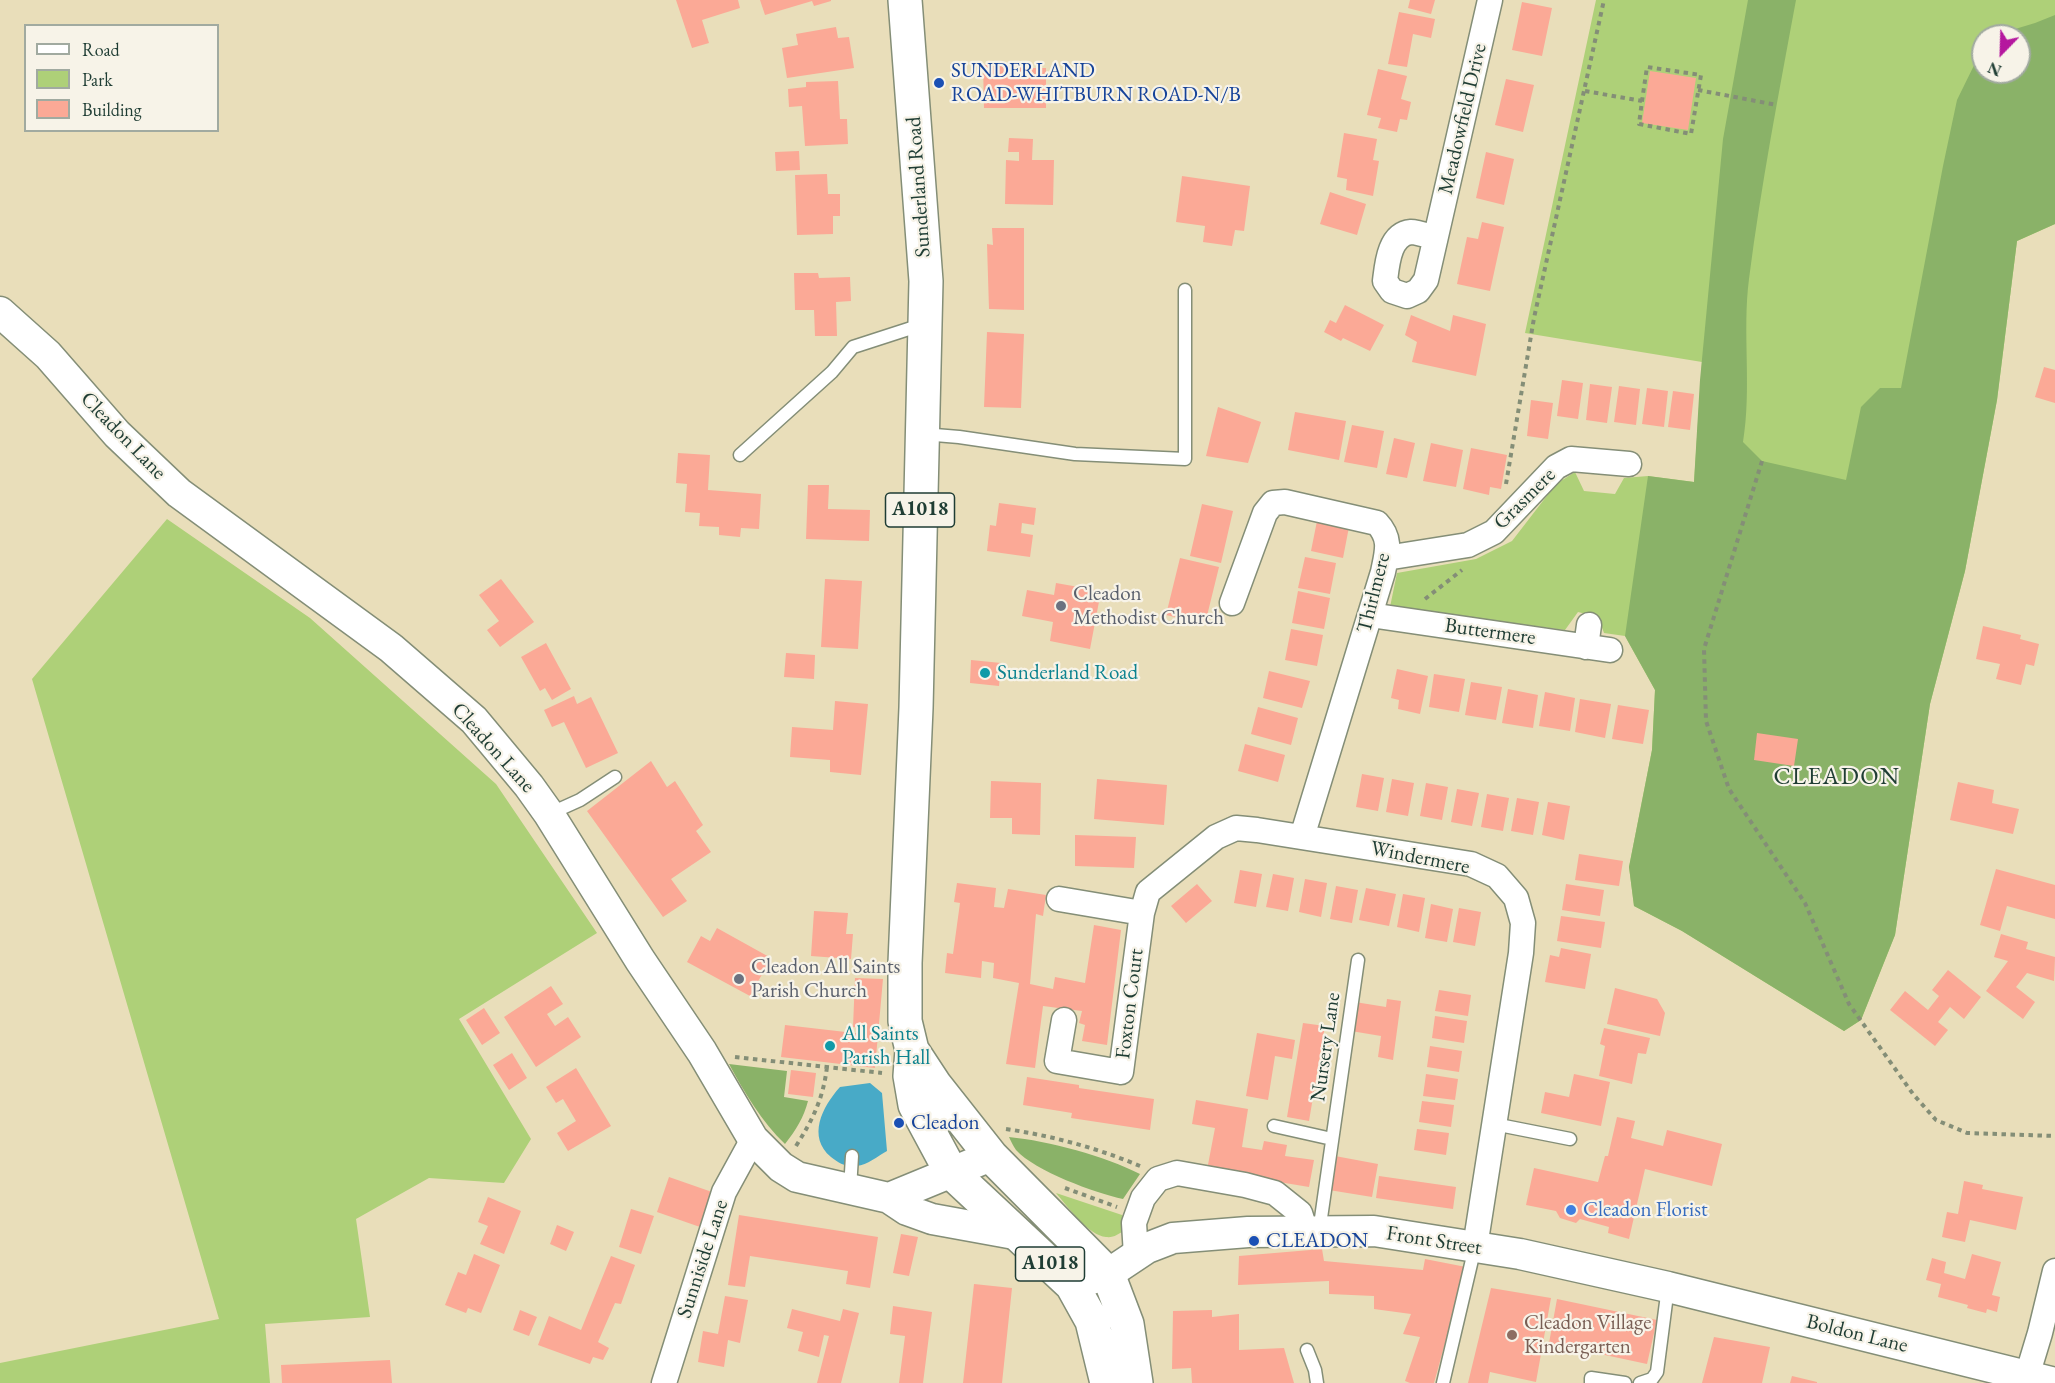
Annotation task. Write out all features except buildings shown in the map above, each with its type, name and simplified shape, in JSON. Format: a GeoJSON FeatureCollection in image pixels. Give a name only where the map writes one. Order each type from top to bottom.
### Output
{"type":"FeatureCollection","features":[{"type":"Feature","properties":{"kind":"highway","name":"Sunderland Road"},"geometry":{"type":"LineString","coordinates":[[905,0],[926,281],[916,708],[905,963],[909,1049]]}},
{"type":"Feature","properties":{"kind":"highway","name":"A1018"},"geometry":{"type":"LineString","coordinates":[[909,1049],[991,1156],[1108,1274],[1127,1324],[1136,1383]]}},
{"type":"Feature","properties":{"kind":"highway","name":"A1018"},"geometry":{"type":"LineString","coordinates":[[909,1049],[915,1105],[951,1172],[1072,1285],[1092,1321],[1107,1383]]}},
{"type":"Feature","properties":{"kind":"street","name":"Meadowfield Drive"},"geometry":{"type":"LineString","coordinates":[[1435,238],[1490,0]]}},
{"type":"Feature","properties":{"kind":"street","name":"Cleadon Lane"},"geometry":{"type":"LineString","coordinates":[[0,312],[48,355],[117,434],[178,493],[391,648],[474,720],[529,786],[549,814],[640,960],[702,1053],[753,1139],[781,1167],[797,1177],[889,1198],[907,1210],[932,1219],[1020,1235]]}},
{"type":"Feature","properties":{"kind":"street","name":"Grasmere"},"geometry":{"type":"LineString","coordinates":[[1386,558],[1468,545],[1495,530],[1556,467],[1571,459],[1613,469]]}},
{"type":"Feature","properties":{"kind":"street","name":"Thirlmere"},"geometry":{"type":"LineString","coordinates":[[1232,603],[1265,513],[1273,503],[1285,502],[1377,522],[1385,532],[1388,549],[1386,558],[1302,837]]}},
{"type":"Feature","properties":{"kind":"street","name":"Buttermere"},"geometry":{"type":"LineString","coordinates":[[1370,615],[1595,641]]}},
{"type":"Feature","properties":{"kind":"street","name":"Windermere"},"geometry":{"type":"LineString","coordinates":[[1142,913],[1148,892],[1216,837],[1236,828],[1470,864],[1497,876],[1516,898],[1523,924],[1521,953],[1475,1247]]}},
{"type":"Feature","properties":{"kind":"street"},"geometry":{"type":"LineString","coordinates":[[1059,899],[1142,913]]}},
{"type":"Feature","properties":{"kind":"street","name":"Foxton Court"},"geometry":{"type":"LineString","coordinates":[[1064,1020],[1056,1061],[1121,1072],[1142,913]]}},
{"type":"Feature","properties":{"kind":"street","name":"Sunniside Lane"},"geometry":{"type":"LineString","coordinates":[[664,1383],[724,1192],[753,1139]]}},
{"type":"Feature","properties":{"kind":"street"},"geometry":{"type":"LineString","coordinates":[[889,1198],[991,1156]]}},
{"type":"Feature","properties":{"kind":"street"},"geometry":{"type":"LineString","coordinates":[[1136,1255],[1134,1223],[1143,1198],[1158,1179],[1177,1173],[1245,1185],[1275,1193],[1300,1214],[1312,1232]]}},
{"type":"Feature","properties":{"kind":"street","name":"Front Street"},"geometry":{"type":"LineString","coordinates":[[1072,1285],[1108,1274],[1147,1248],[1173,1238],[1248,1232],[1374,1231],[1520,1254],[1664,1286]]}},
{"type":"Feature","properties":{"kind":"street"},"geometry":{"type":"LineString","coordinates":[[2027,1376],[2055,1271]]}},
{"type":"Feature","properties":{"kind":"street","name":"Boldon Lane"},"geometry":{"type":"LineString","coordinates":[[1664,1286],[2055,1383]]}},
{"type":"Feature","properties":{"kind":"lane"},"geometry":{"type":"LineString","coordinates":[[922,434],[1076,454],[1185,459],[1185,290]]}},
{"type":"Feature","properties":{"kind":"lane"},"geometry":{"type":"LineString","coordinates":[[740,455],[832,372],[853,347],[925,324]]}},
{"type":"Feature","properties":{"kind":"lane"},"geometry":{"type":"LineString","coordinates":[[549,814],[580,800],[615,777]]}},
{"type":"Feature","properties":{"kind":"lane","name":"Nursery Lane"},"geometry":{"type":"LineString","coordinates":[[1312,1232],[1332,1138],[1358,960]]}},
{"type":"Feature","properties":{"kind":"lane"},"geometry":{"type":"LineString","coordinates":[[1494,1124],[1570,1138]]}},
{"type":"Feature","properties":{"kind":"lane"},"geometry":{"type":"LineString","coordinates":[[1274,1126],[1332,1138]]}},
{"type":"Feature","properties":{"kind":"lane"},"geometry":{"type":"LineString","coordinates":[[850,1189],[852,1156]]}},
{"type":"Feature","properties":{"kind":"lane"},"geometry":{"type":"LineString","coordinates":[[1443,1383],[1475,1247]]}},
{"type":"Feature","properties":{"kind":"lane"},"geometry":{"type":"LineString","coordinates":[[1640,1383],[1652,1379],[1657,1372],[1664,1286]]}},
{"type":"Feature","properties":{"kind":"lane"},"geometry":{"type":"LineString","coordinates":[[1306,1350],[1315,1370],[1317,1383]]}},
{"type":"Feature","properties":{"kind":"lane"},"geometry":{"type":"LineString","coordinates":[[1591,1383],[1591,1378],[1625,1383]]}},
{"type":"Feature","properties":{"kind":"path"},"geometry":{"type":"LineString","coordinates":[[1394,618],[1439,590],[1466,567],[1495,530],[1534,318],[1604,0]]}},
{"type":"Feature","properties":{"kind":"path"},"geometry":{"type":"LineString","coordinates":[[1647,67],[1701,75],[1691,134],[1638,124],[1642,101],[1647,67]]}},
{"type":"Feature","properties":{"kind":"path"},"geometry":{"type":"LineString","coordinates":[[1698,90],[1777,105]]}},
{"type":"Feature","properties":{"kind":"path"},"geometry":{"type":"LineString","coordinates":[[1585,91],[1642,101]]}},
{"type":"Feature","properties":{"kind":"path"},"geometry":{"type":"LineString","coordinates":[[1762,461],[1704,648],[1706,721],[1729,789],[1805,903],[1849,1004],[1913,1094],[1936,1120],[1967,1132],[2055,1136]]}},
{"type":"Feature","properties":{"kind":"path"},"geometry":{"type":"LineString","coordinates":[[702,1053],[828,1067],[909,1049]]}},
{"type":"Feature","properties":{"kind":"path"},"geometry":{"type":"LineString","coordinates":[[781,1167],[813,1119],[824,1093],[828,1067]]}},
{"type":"Feature","properties":{"kind":"path"},"geometry":{"type":"LineString","coordinates":[[966,1125],[1060,1139],[1111,1154],[1144,1168],[1158,1179]]}},
{"type":"Feature","properties":{"kind":"green space"},"geometry":{"type":"Polygon","coordinates":[[[1596,0],[2055,0],[2055,224],[2017,241],[1997,400],[1965,571],[1930,704],[1895,935],[1861,1020],[1844,1031],[1682,931],[1634,906],[1629,867],[1652,750],[1655,690],[1625,636],[1604,633],[1598,617],[1578,612],[1565,630],[1390,607],[1397,573],[1476,559],[1512,541],[1556,484],[1575,472],[1584,491],[1615,494],[1624,478],[1648,476],[1694,482],[1702,362],[1525,333],[1596,0]]]}},
{"type":"Feature","properties":{"kind":"green space"},"geometry":{"type":"Polygon","coordinates":[[[1748,0],[1796,0],[1749,279],[1746,319],[1747,401],[1743,442],[1762,461],[1846,480],[1861,407],[1880,388],[1901,388],[1957,100],[1971,71],[1971,84],[2031,84],[2031,24],[2055,15],[2055,224],[2017,241],[1997,400],[1965,571],[1930,704],[1895,935],[1861,1020],[1844,1031],[1682,931],[1634,906],[1629,867],[1652,750],[1655,690],[1625,636],[1648,476],[1694,482],[1700,380],[1723,139],[1748,0]]]}},
{"type":"Feature","properties":{"kind":"green space"},"geometry":{"type":"Polygon","coordinates":[[[167,519],[310,618],[496,784],[597,933],[459,1019],[531,1139],[504,1183],[429,1178],[356,1219],[370,1317],[265,1324],[270,1383],[0,1383],[0,1363],[219,1319],[32,679],[167,519]]]}},
{"type":"Feature","properties":{"kind":"green space"},"geometry":{"type":"Polygon","coordinates":[[[729,1064],[787,1071],[784,1097],[808,1101],[799,1123],[785,1144],[754,1106],[729,1064]]]}},
{"type":"Feature","properties":{"kind":"green space"},"geometry":{"type":"Polygon","coordinates":[[[1009,1137],[1076,1150],[1140,1174],[1123,1199],[1111,1196],[1066,1180],[1037,1166],[1016,1150],[1009,1137]]]}},
{"type":"Feature","properties":{"kind":"green space"},"geometry":{"type":"Polygon","coordinates":[[[1056,1193],[1122,1215],[1126,1220],[1124,1231],[1109,1237],[1093,1232],[1056,1193]]]}},
{"type":"Feature","properties":{"kind":"water"},"geometry":{"type":"Polygon","coordinates":[[[870,1083],[882,1093],[887,1151],[865,1164],[847,1166],[834,1159],[824,1149],[820,1140],[820,1122],[833,1095],[840,1087],[870,1083]]]}},
{"type":"Feature","properties":{"kind":"place","name":"SUNDERLAND ROAD-WHITBURN ROAD-N/B"},"geometry":{"type":"Point","coordinates":[939,83]}},
{"type":"Feature","properties":{"kind":"place","name":"Cleadon Methodist Church"},"geometry":{"type":"Point","coordinates":[1061,606]}},
{"type":"Feature","properties":{"kind":"place","name":"Sunderland Road"},"geometry":{"type":"Point","coordinates":[985,673]}},
{"type":"Feature","properties":{"kind":"place","name":"Cleadon All Saints Parish Church"},"geometry":{"type":"Point","coordinates":[739,979]}},
{"type":"Feature","properties":{"kind":"place","name":"All Saints Parish Hall"},"geometry":{"type":"Point","coordinates":[830,1046]}},
{"type":"Feature","properties":{"kind":"place","name":"Cleadon"},"geometry":{"type":"Point","coordinates":[899,1123]}},
{"type":"Feature","properties":{"kind":"place","name":"Cleadon Florist"},"geometry":{"type":"Point","coordinates":[1571,1210]}},
{"type":"Feature","properties":{"kind":"place","name":"CLEADON"},"geometry":{"type":"Point","coordinates":[1254,1241]}},
{"type":"Feature","properties":{"kind":"place","name":"Cleadon Village Kindergarten"},"geometry":{"type":"Point","coordinates":[1512,1335]}},
{"type":"Feature","properties":{"kind":"district","name":"CLEADON"},"geometry":{"type":"Point","coordinates":[1837,777]}}]}
